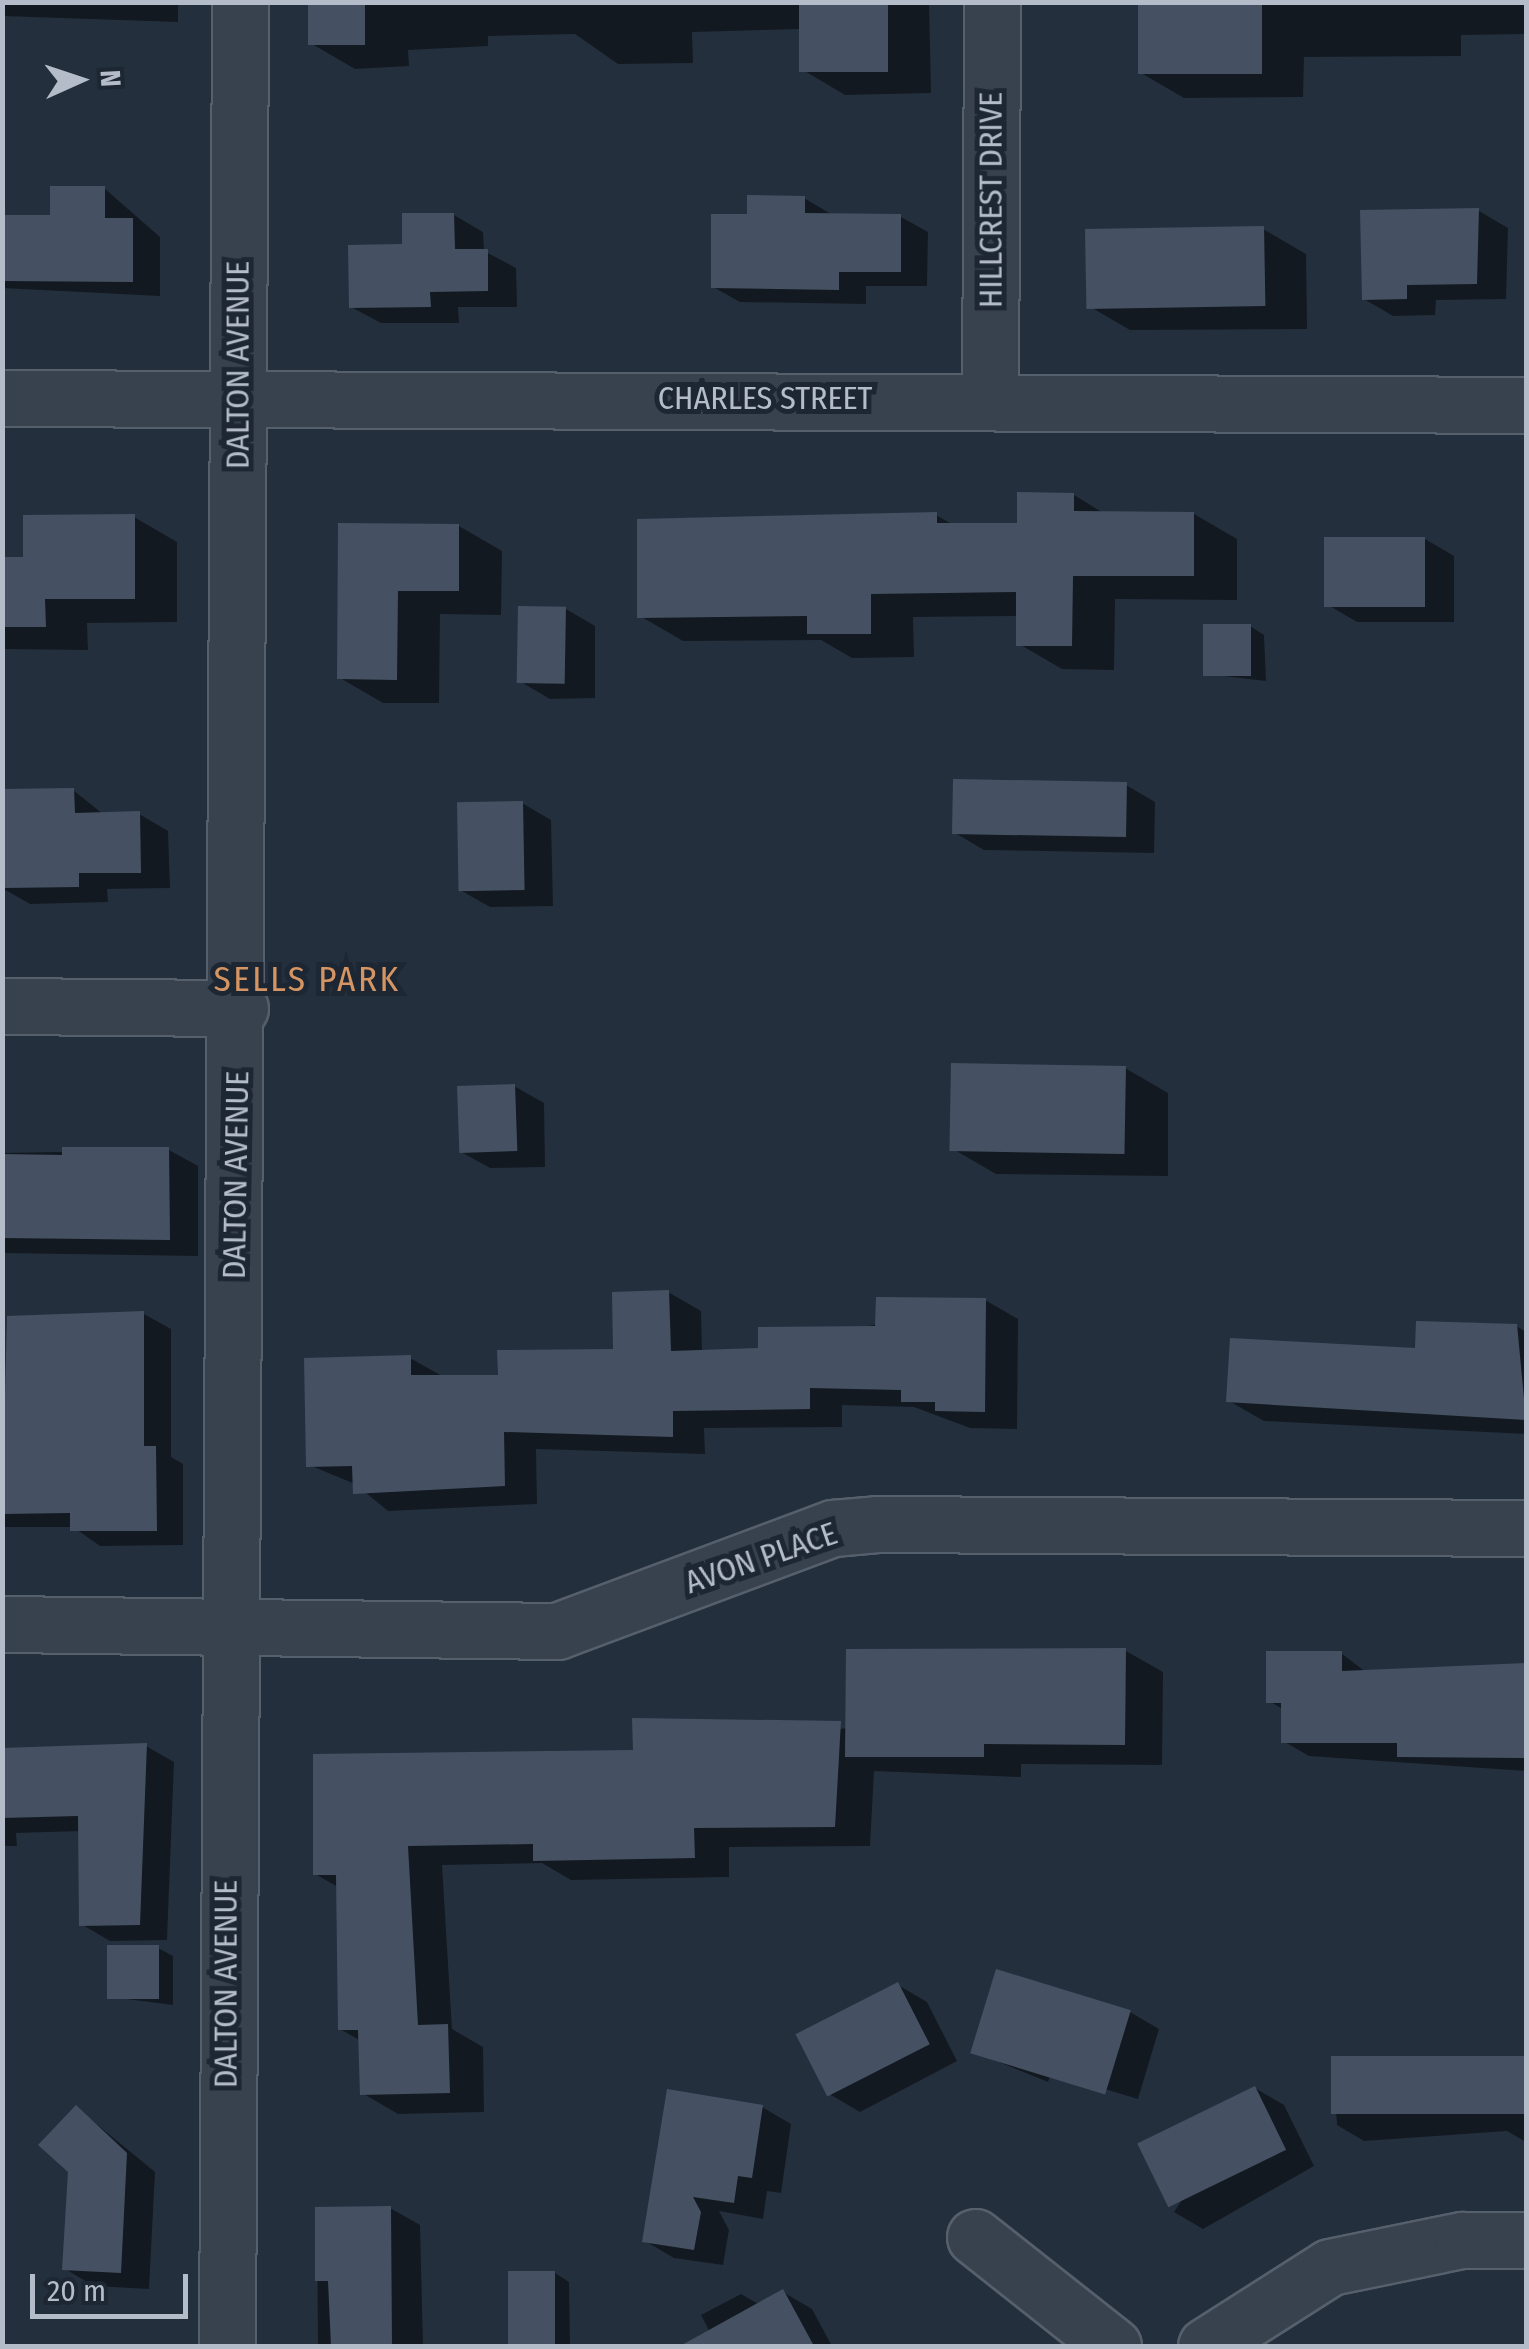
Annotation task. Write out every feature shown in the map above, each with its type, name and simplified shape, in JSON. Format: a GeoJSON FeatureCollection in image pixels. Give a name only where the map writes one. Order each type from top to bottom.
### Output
{"type":"FeatureCollection","features":[{"type":"Feature","properties":{"kind":"street","name":"DALTON AVENUE"},"geometry":{"type":"LineString","coordinates":[[227,2346],[227,1627],[240,1008],[240,2]]}},
{"type":"Feature","properties":{"kind":"street","name":"HILLCREST DRIVE"},"geometry":{"type":"LineString","coordinates":[[990,398],[992,2]]}},
{"type":"Feature","properties":{"kind":"street","name":"CHARLES STREET"},"geometry":{"type":"LineString","coordinates":[[2,398],[990,398],[1526,405]]}},
{"type":"Feature","properties":{"kind":"street"},"geometry":{"type":"LineString","coordinates":[[2,1006],[240,1008]]}},
{"type":"Feature","properties":{"kind":"street","name":"AVON PLACE"},"geometry":{"type":"LineString","coordinates":[[2,1624],[556,1631],[833,1528],[877,1524],[1526,1528]]}},
{"type":"Feature","properties":{"kind":"street"},"geometry":{"type":"LineString","coordinates":[[975,2238],[1113,2346]]}},
{"type":"Feature","properties":{"kind":"street"},"geometry":{"type":"LineString","coordinates":[[1206,2346],[1330,2267],[1462,2240],[1526,2240]]}},
{"type":"Feature","properties":{"kind":"building"},"geometry":{"type":"Polygon","coordinates":[[[308,2],[365,2],[365,45],[308,45],[308,2]]]}},
{"type":"Feature","properties":{"kind":"building"},"geometry":{"type":"Polygon","coordinates":[[[1138,2],[1262,2],[1262,74],[1138,74],[1138,2]]]}},
{"type":"Feature","properties":{"kind":"building"},"geometry":{"type":"Polygon","coordinates":[[[799,3],[888,3],[888,72],[799,72],[799,3]]]}},
{"type":"Feature","properties":{"kind":"building"},"geometry":{"type":"Polygon","coordinates":[[[50,186],[105,186],[105,218],[133,218],[133,282],[2,281],[2,215],[50,215],[50,186]]]}},
{"type":"Feature","properties":{"kind":"building"},"geometry":{"type":"Polygon","coordinates":[[[747,195],[805,196],[805,213],[901,214],[901,272],[839,272],[839,290],[711,288],[711,214],[747,214],[747,195]]]}},
{"type":"Feature","properties":{"kind":"building"},"geometry":{"type":"Polygon","coordinates":[[[1479,208],[1477,284],[1407,285],[1407,299],[1362,300],[1360,210],[1479,208]]]}},
{"type":"Feature","properties":{"kind":"building"},"geometry":{"type":"Polygon","coordinates":[[[402,213],[454,213],[455,249],[488,249],[488,291],[430,292],[431,307],[349,308],[348,245],[402,244],[402,213]]]}},
{"type":"Feature","properties":{"kind":"building"},"geometry":{"type":"Polygon","coordinates":[[[1264,226],[1265,306],[1086,309],[1085,229],[1264,226]]]}},
{"type":"Feature","properties":{"kind":"building"},"geometry":{"type":"Polygon","coordinates":[[[1017,492],[1074,493],[1074,511],[1194,512],[1194,576],[1073,576],[1072,646],[1016,646],[1016,592],[871,594],[871,634],[807,634],[807,616],[637,618],[637,519],[937,512],[937,523],[1017,523],[1017,492]]]}},
{"type":"Feature","properties":{"kind":"building"},"geometry":{"type":"Polygon","coordinates":[[[135,514],[135,599],[45,599],[46,627],[2,627],[2,557],[23,557],[23,515],[135,514]]]}},
{"type":"Feature","properties":{"kind":"building"},"geometry":{"type":"Polygon","coordinates":[[[338,523],[459,524],[459,591],[398,591],[397,680],[337,679],[338,523]]]}},
{"type":"Feature","properties":{"kind":"building"},"geometry":{"type":"Polygon","coordinates":[[[1324,537],[1425,537],[1425,607],[1324,607],[1324,537]]]}},
{"type":"Feature","properties":{"kind":"building"},"geometry":{"type":"Polygon","coordinates":[[[518,606],[566,607],[565,684],[517,683],[518,606]]]}},
{"type":"Feature","properties":{"kind":"building"},"geometry":{"type":"Polygon","coordinates":[[[1203,624],[1251,624],[1251,676],[1203,676],[1203,624]]]}},
{"type":"Feature","properties":{"kind":"building"},"geometry":{"type":"Polygon","coordinates":[[[953,779],[1127,782],[1126,837],[952,834],[953,779]]]}},
{"type":"Feature","properties":{"kind":"building"},"geometry":{"type":"Polygon","coordinates":[[[74,788],[75,813],[140,811],[141,873],[79,873],[79,887],[3,888],[3,789],[74,788]]]}},
{"type":"Feature","properties":{"kind":"building"},"geometry":{"type":"Polygon","coordinates":[[[523,801],[525,890],[459,891],[457,802],[523,801]]]}},
{"type":"Feature","properties":{"kind":"building"},"geometry":{"type":"Polygon","coordinates":[[[951,1063],[1126,1066],[1124,1154],[949,1151],[951,1063]]]}},
{"type":"Feature","properties":{"kind":"building"},"geometry":{"type":"Polygon","coordinates":[[[515,1084],[517,1151],[459,1153],[457,1086],[515,1084]]]}},
{"type":"Feature","properties":{"kind":"building"},"geometry":{"type":"Polygon","coordinates":[[[62,1147],[169,1147],[170,1240],[2,1238],[2,1154],[62,1155],[62,1147]]]}},
{"type":"Feature","properties":{"kind":"building"},"geometry":{"type":"Polygon","coordinates":[[[669,1290],[671,1351],[758,1348],[758,1327],[875,1326],[876,1297],[986,1298],[985,1412],[935,1411],[935,1402],[901,1402],[901,1390],[810,1388],[810,1409],[673,1411],[673,1437],[504,1432],[505,1486],[353,1494],[352,1466],[306,1467],[304,1358],[411,1355],[411,1375],[498,1375],[497,1350],[613,1349],[612,1292],[669,1290]]]}},
{"type":"Feature","properties":{"kind":"building"},"geometry":{"type":"Polygon","coordinates":[[[144,1311],[144,1446],[156,1446],[157,1531],[70,1531],[70,1513],[2,1514],[7,1316],[144,1311]]]}},
{"type":"Feature","properties":{"kind":"building"},"geometry":{"type":"Polygon","coordinates":[[[1416,1321],[1517,1324],[1526,1420],[1226,1402],[1230,1338],[1415,1348],[1416,1321]]]}},
{"type":"Feature","properties":{"kind":"building"},"geometry":{"type":"Polygon","coordinates":[[[1126,1648],[1125,1745],[984,1744],[984,1757],[845,1757],[846,1649],[1126,1648]]]}},
{"type":"Feature","properties":{"kind":"building"},"geometry":{"type":"Polygon","coordinates":[[[1266,1651],[1342,1651],[1342,1671],[1526,1663],[1526,1758],[1397,1757],[1397,1743],[1281,1743],[1281,1703],[1266,1703],[1266,1651]]]}},
{"type":"Feature","properties":{"kind":"building"},"geometry":{"type":"Polygon","coordinates":[[[632,1718],[841,1721],[835,1827],[694,1828],[695,1858],[533,1861],[533,1844],[408,1846],[418,2025],[448,2024],[450,2093],[360,2095],[358,2030],[338,2030],[336,1875],[313,1875],[313,1754],[633,1750],[632,1718]]]}},
{"type":"Feature","properties":{"kind":"building"},"geometry":{"type":"Polygon","coordinates":[[[147,1743],[140,1925],[79,1926],[78,1816],[2,1818],[2,1748],[147,1743]]]}},
{"type":"Feature","properties":{"kind":"building"},"geometry":{"type":"Polygon","coordinates":[[[107,1945],[159,1945],[159,1999],[107,1999],[107,1945]]]}},
{"type":"Feature","properties":{"kind":"building"},"geometry":{"type":"Polygon","coordinates":[[[996,1969],[1131,2010],[1105,2094],[970,2053],[996,1969]]]}},
{"type":"Feature","properties":{"kind":"building"},"geometry":{"type":"Polygon","coordinates":[[[898,1982],[930,2044],[827,2097],[796,2034],[898,1982]]]}},
{"type":"Feature","properties":{"kind":"building"},"geometry":{"type":"Polygon","coordinates":[[[1331,2056],[1526,2056],[1526,2114],[1331,2114],[1331,2056]]]}},
{"type":"Feature","properties":{"kind":"building"},"geometry":{"type":"Polygon","coordinates":[[[1255,2086],[1286,2150],[1168,2207],[1137,2143],[1255,2086]]]}},
{"type":"Feature","properties":{"kind":"building"},"geometry":{"type":"Polygon","coordinates":[[[667,2089],[763,2105],[752,2178],[738,2176],[734,2203],[693,2197],[701,2212],[694,2250],[642,2242],[667,2089]]]}},
{"type":"Feature","properties":{"kind":"building"},"geometry":{"type":"Polygon","coordinates":[[[76,2105],[127,2153],[121,2273],[62,2270],[68,2172],[38,2145],[76,2105]]]}},
{"type":"Feature","properties":{"kind":"building"},"geometry":{"type":"Polygon","coordinates":[[[391,2206],[392,2346],[331,2346],[328,2281],[315,2281],[315,2207],[391,2206]]]}},
{"type":"Feature","properties":{"kind":"building"},"geometry":{"type":"Polygon","coordinates":[[[508,2271],[555,2271],[555,2346],[508,2346],[508,2271]]]}},
{"type":"Feature","properties":{"kind":"building"},"geometry":{"type":"Polygon","coordinates":[[[783,2289],[814,2346],[680,2346],[783,2289]]]}},
{"type":"Feature","properties":{"kind":"district","name":"SELLS PARK"},"geometry":{"type":"Point","coordinates":[307,979]}}]}
